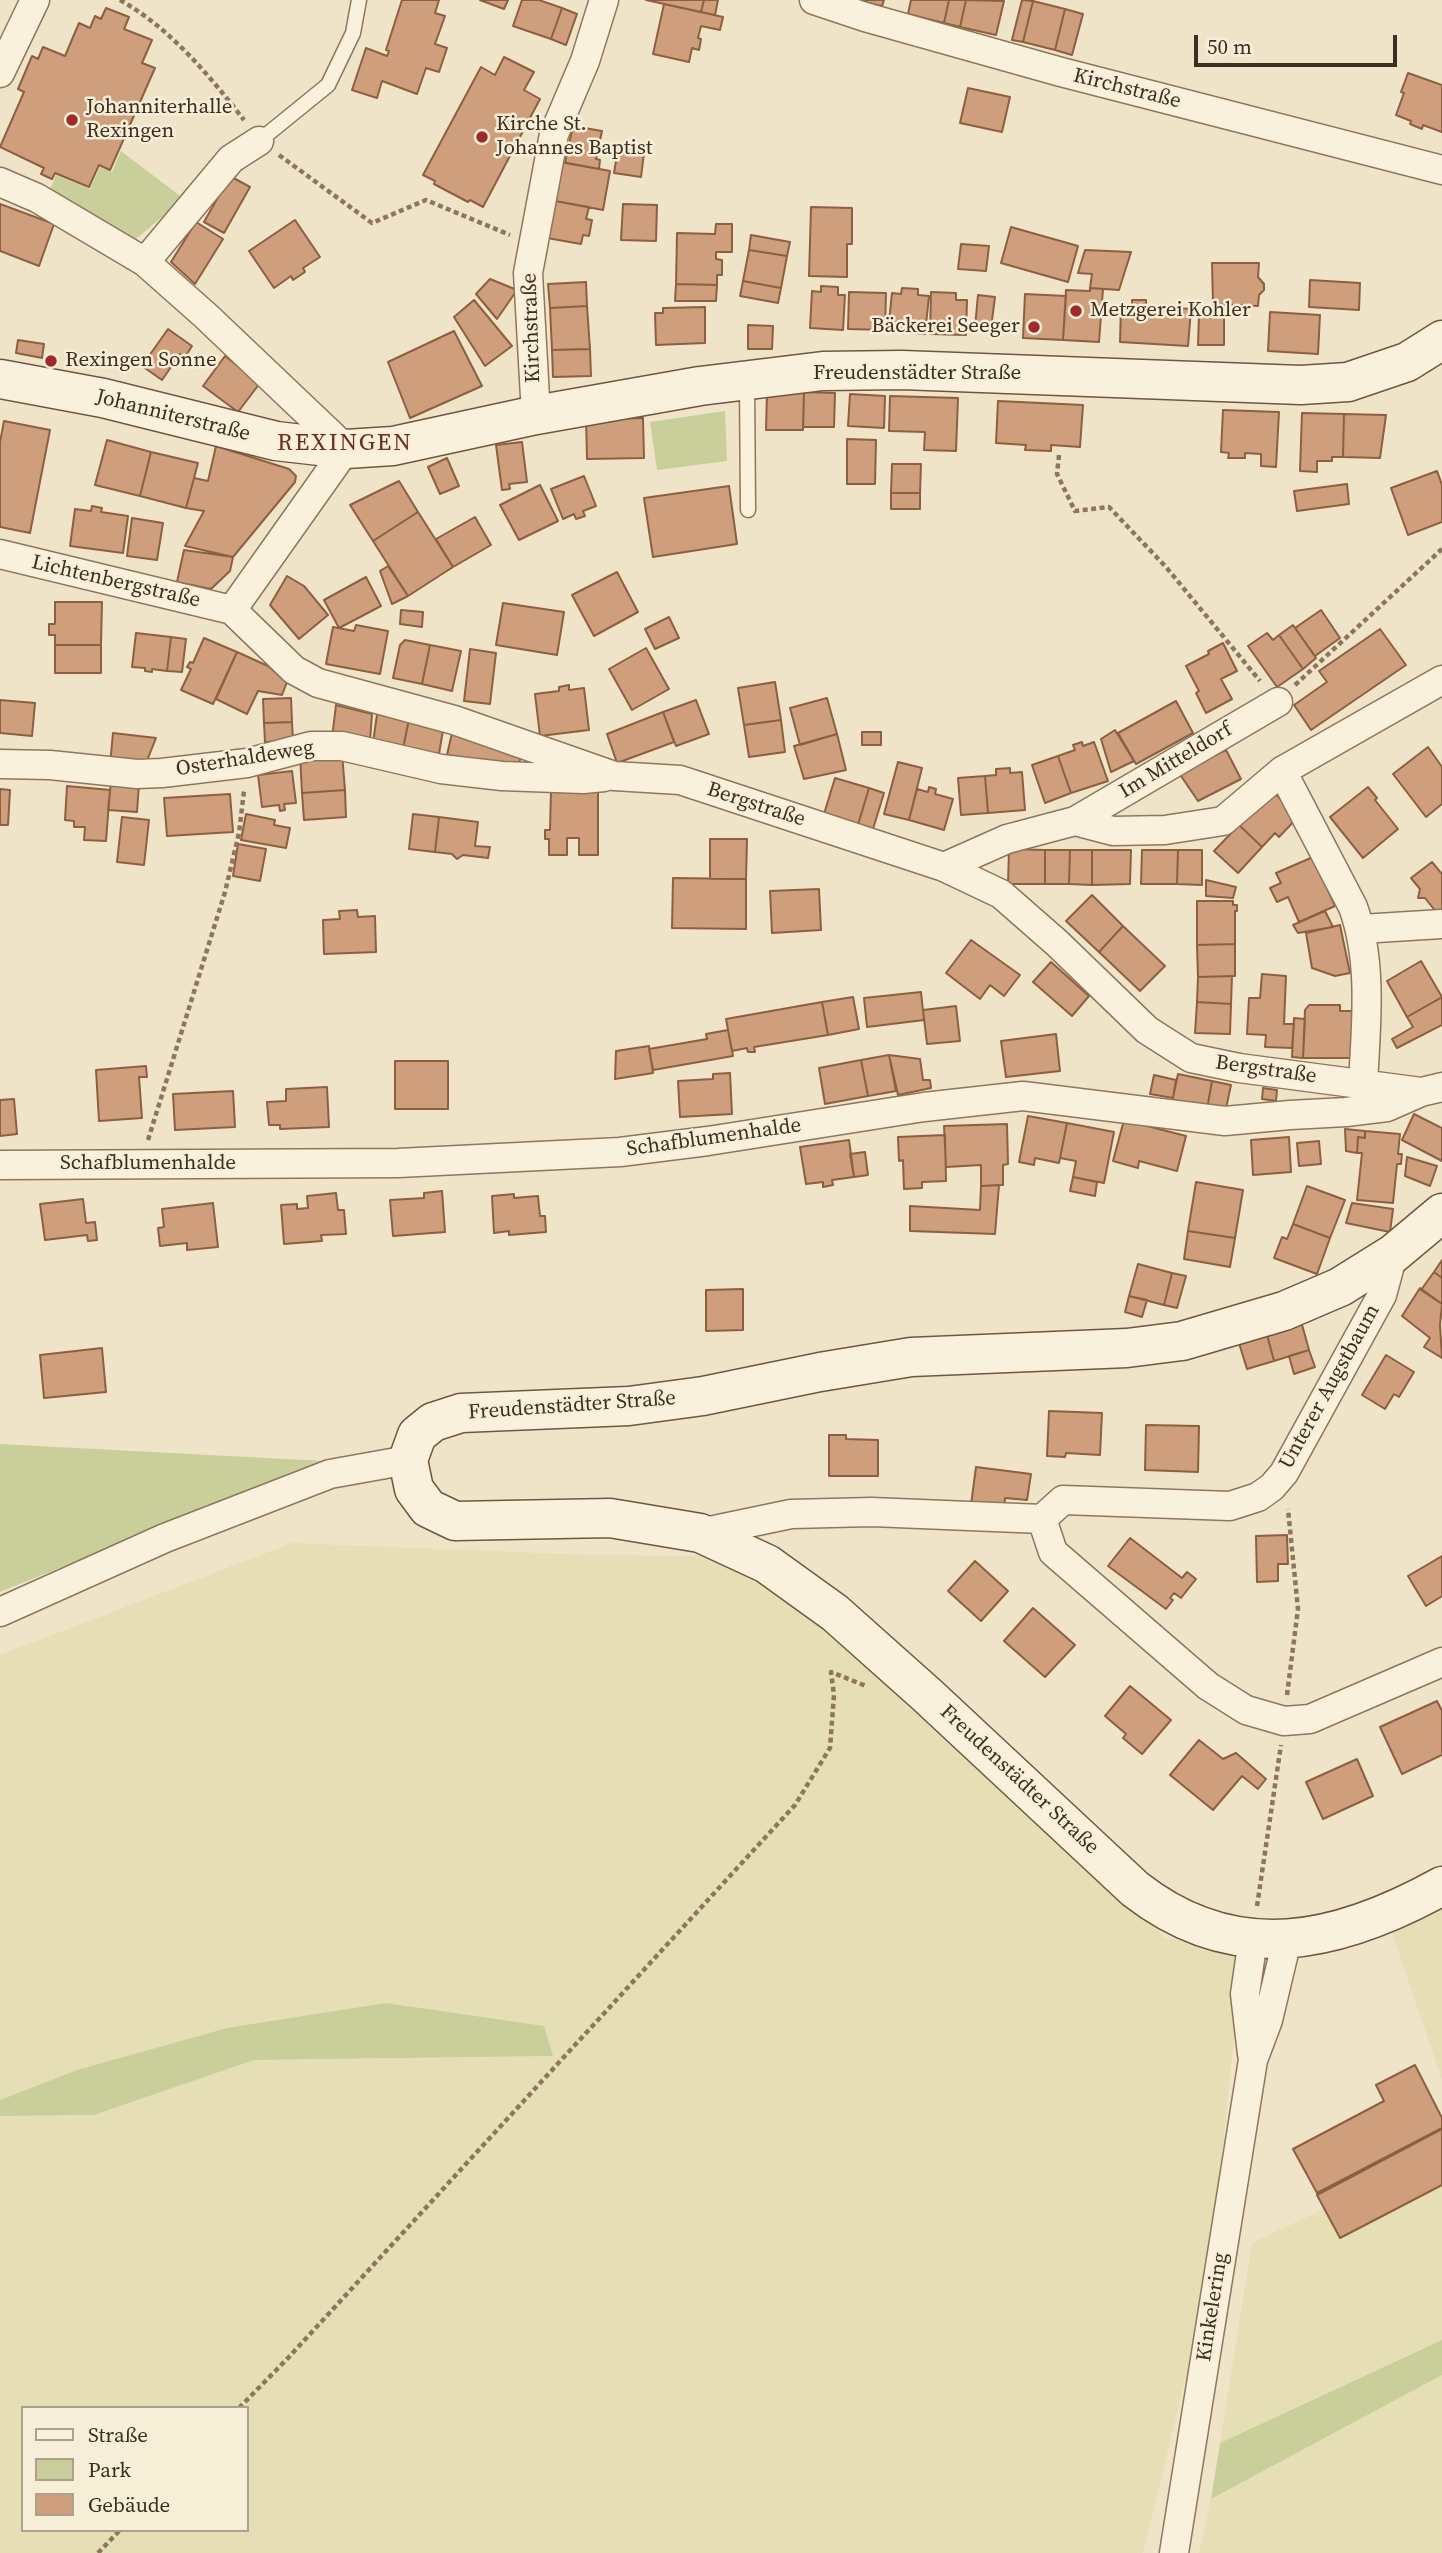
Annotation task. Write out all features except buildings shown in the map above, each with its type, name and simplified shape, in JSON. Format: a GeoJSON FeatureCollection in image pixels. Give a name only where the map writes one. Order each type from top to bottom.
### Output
{"type":"FeatureCollection","features":[{"type":"Feature","properties":{"kind":"street"},"geometry":{"type":"LineString","coordinates":[[0,73],[35,0]]}},
{"type":"Feature","properties":{"kind":"street","name":"Kirchstraße"},"geometry":{"type":"LineString","coordinates":[[536,415],[528,273],[554,134],[585,61],[604,0]]}},
{"type":"Feature","properties":{"kind":"street","name":"Kirchstraße"},"geometry":{"type":"LineString","coordinates":[[814,0],[865,18],[1048,68],[1442,170]]}},
{"type":"Feature","properties":{"kind":"street"},"geometry":{"type":"LineString","coordinates":[[145,262],[231,159],[259,141]]}},
{"type":"Feature","properties":{"kind":"street"},"geometry":{"type":"LineString","coordinates":[[0,182],[37,198],[145,262],[346,449],[232,610]]}},
{"type":"Feature","properties":{"kind":"street","name":"Freudenstädter Straße"},"geometry":{"type":"LineString","coordinates":[[346,449],[393,446],[536,415],[700,386],[822,371],[902,370],[1301,385],[1348,382],[1407,362],[1442,340]]}},
{"type":"Feature","properties":{"kind":"street","name":"Johanniterstraße"},"geometry":{"type":"LineString","coordinates":[[0,379],[103,398],[275,441],[346,449]]}},
{"type":"Feature","properties":{"kind":"street","name":"Lichtenbergstraße"},"geometry":{"type":"LineString","coordinates":[[0,554],[232,610]]}},
{"type":"Feature","properties":{"kind":"street","name":"Bergstraße"},"geometry":{"type":"LineString","coordinates":[[232,610],[294,670],[318,683],[454,720],[614,776],[680,780],[944,867],[1001,894],[1057,943],[1147,1030],[1191,1058],[1239,1068],[1431,1089]]}},
{"type":"Feature","properties":{"kind":"street","name":"Im Mitteldorf"},"geometry":{"type":"LineString","coordinates":[[1075,821],[1113,831],[1165,830],[1223,821],[1282,771],[1442,680]]}},
{"type":"Feature","properties":{"kind":"street","name":"Im Mitteldorf"},"geometry":{"type":"LineString","coordinates":[[944,867],[1007,839],[1075,821],[1278,702]]}},
{"type":"Feature","properties":{"kind":"street","name":"Osterhaldeweg"},"geometry":{"type":"LineString","coordinates":[[0,764],[50,765],[137,774],[247,763],[311,746],[342,746],[441,769],[502,776],[583,779],[614,776]]}},
{"type":"Feature","properties":{"kind":"street"},"geometry":{"type":"LineString","coordinates":[[1282,771],[1353,907],[1361,929],[1367,1012],[1363,1083]]}},
{"type":"Feature","properties":{"kind":"street"},"geometry":{"type":"LineString","coordinates":[[1361,929],[1442,924]]}},
{"type":"Feature","properties":{"kind":"street","name":"Schafblumenhalde"},"geometry":{"type":"LineString","coordinates":[[0,1165],[398,1163],[620,1152],[924,1107],[1023,1096],[1225,1121],[1387,1107],[1431,1089]]}},
{"type":"Feature","properties":{"kind":"street","name":"Freudenstädter Straße"},"geometry":{"type":"LineString","coordinates":[[1442,1213],[1393,1254],[1340,1287],[1233,1327],[1182,1341],[1127,1348],[911,1357],[820,1371],[703,1396],[629,1406],[461,1413],[433,1422],[418,1435],[408,1460],[414,1489],[428,1508],[455,1521],[610,1518],[700,1533],[767,1564],[835,1613],[1154,1903],[1178,1917],[1218,1932],[1270,1939],[1339,1931],[1408,1905],[1442,1886]]}},
{"type":"Feature","properties":{"kind":"street","name":"Unterer Augstbaum"},"geometry":{"type":"LineString","coordinates":[[1041,1519],[1063,1500],[1204,1507],[1237,1505],[1272,1488],[1284,1472],[1382,1295],[1393,1254]]}},
{"type":"Feature","properties":{"kind":"street"},"geometry":{"type":"LineString","coordinates":[[0,1612],[37,1593],[165,1538],[330,1474],[408,1460]]}},
{"type":"Feature","properties":{"kind":"street"},"geometry":{"type":"LineString","coordinates":[[700,1533],[791,1514],[872,1512],[1041,1519],[1053,1552],[1197,1677],[1246,1710],[1284,1721],[1310,1719],[1331,1712],[1442,1662]]}},
{"type":"Feature","properties":{"kind":"street","name":"Kinkelering"},"geometry":{"type":"LineString","coordinates":[[1174,2553],[1252,2060],[1245,1994],[1270,1939]]}},
{"type":"Feature","properties":{"kind":"lane"},"geometry":{"type":"LineString","coordinates":[[259,141],[328,85],[353,33],[359,0]]}},
{"type":"Feature","properties":{"kind":"lane"},"geometry":{"type":"LineString","coordinates":[[747,380],[748,510]]}},
{"type":"Feature","properties":{"kind":"path"},"geometry":{"type":"LineString","coordinates":[[120,0],[152,20],[204,68],[259,141],[373,223],[426,200],[484,222]]}},
{"type":"Feature","properties":{"kind":"path"},"geometry":{"type":"LineString","coordinates":[[1059,456],[1057,474],[1075,511],[1109,506],[1166,567],[1278,702],[1442,549]]}},
{"type":"Feature","properties":{"kind":"path"},"geometry":{"type":"LineString","coordinates":[[141,1164],[225,892],[239,833],[247,763]]}},
{"type":"Feature","properties":{"kind":"path"},"geometry":{"type":"LineString","coordinates":[[1270,1939],[1284,1721],[1298,1609],[1284,1472]]}},
{"type":"Feature","properties":{"kind":"path"},"geometry":{"type":"LineString","coordinates":[[241,2406],[796,1805],[831,1748],[834,1695],[831,1672],[874,1690]]}},
{"type":"Feature","properties":{"kind":"path"},"geometry":{"type":"LineString","coordinates":[[98,2553],[118,2532]]}},
{"type":"Feature","properties":{"kind":"shaded area"},"geometry":{"type":"Polygon","coordinates":[[[292,1543],[592,1555],[722,1556],[824,1615],[1165,1938],[1243,1951],[1209,2281],[1143,2553],[0,2553],[0,2116],[94,2115],[254,2060],[552,2056],[227,2028],[77,2070],[0,2100],[0,1655],[292,1543]]]}},
{"type":"Feature","properties":{"kind":"shaded area"},"geometry":{"type":"Polygon","coordinates":[[[1442,1896],[1442,2080],[1388,1921],[1442,1896]]]}},
{"type":"Feature","properties":{"kind":"shaded area"},"geometry":{"type":"Polygon","coordinates":[[[1442,2153],[1442,2340],[1220,2443],[1252,2243],[1442,2153]]]}},
{"type":"Feature","properties":{"kind":"shaded area"},"geometry":{"type":"Polygon","coordinates":[[[1442,2375],[1442,2553],[1199,2553],[1211,2499],[1442,2375]]]}},
{"type":"Feature","properties":{"kind":"green space"},"geometry":{"type":"Polygon","coordinates":[[[121,151],[184,199],[131,243],[48,194],[56,175],[90,189],[100,167],[112,172],[121,151]]]}},
{"type":"Feature","properties":{"kind":"green space"},"geometry":{"type":"Polygon","coordinates":[[[725,411],[727,461],[657,470],[650,422],[725,411]]]}},
{"type":"Feature","properties":{"kind":"green space"},"geometry":{"type":"Polygon","coordinates":[[[0,1444],[324,1461],[0,1592],[0,1444]]]}},
{"type":"Feature","properties":{"kind":"green space"},"geometry":{"type":"Polygon","coordinates":[[[386,2003],[544,2026],[553,2056],[254,2060],[94,2115],[0,2116],[0,2100],[77,2070],[227,2028],[386,2003]]]}},
{"type":"Feature","properties":{"kind":"green space"},"geometry":{"type":"Polygon","coordinates":[[[1442,2340],[1442,2375],[1211,2499],[1220,2443],[1442,2340]]]}},
{"type":"Feature","properties":{"kind":"place","name":"Johanniterhalle Rexingen"},"geometry":{"type":"Point","coordinates":[72,120]}},
{"type":"Feature","properties":{"kind":"place","name":"Kirche St. Johannes Baptist"},"geometry":{"type":"Point","coordinates":[482,137]}},
{"type":"Feature","properties":{"kind":"place","name":"Metzgerei Kohler"},"geometry":{"type":"Point","coordinates":[1076,311]}},
{"type":"Feature","properties":{"kind":"place","name":"Bäckerei Seeger"},"geometry":{"type":"Point","coordinates":[1034,327]}},
{"type":"Feature","properties":{"kind":"place","name":"Rexingen Sonne"},"geometry":{"type":"Point","coordinates":[51,361]}},
{"type":"Feature","properties":{"kind":"district","name":"REXINGEN"},"geometry":{"type":"Point","coordinates":[345,444]}}]}
